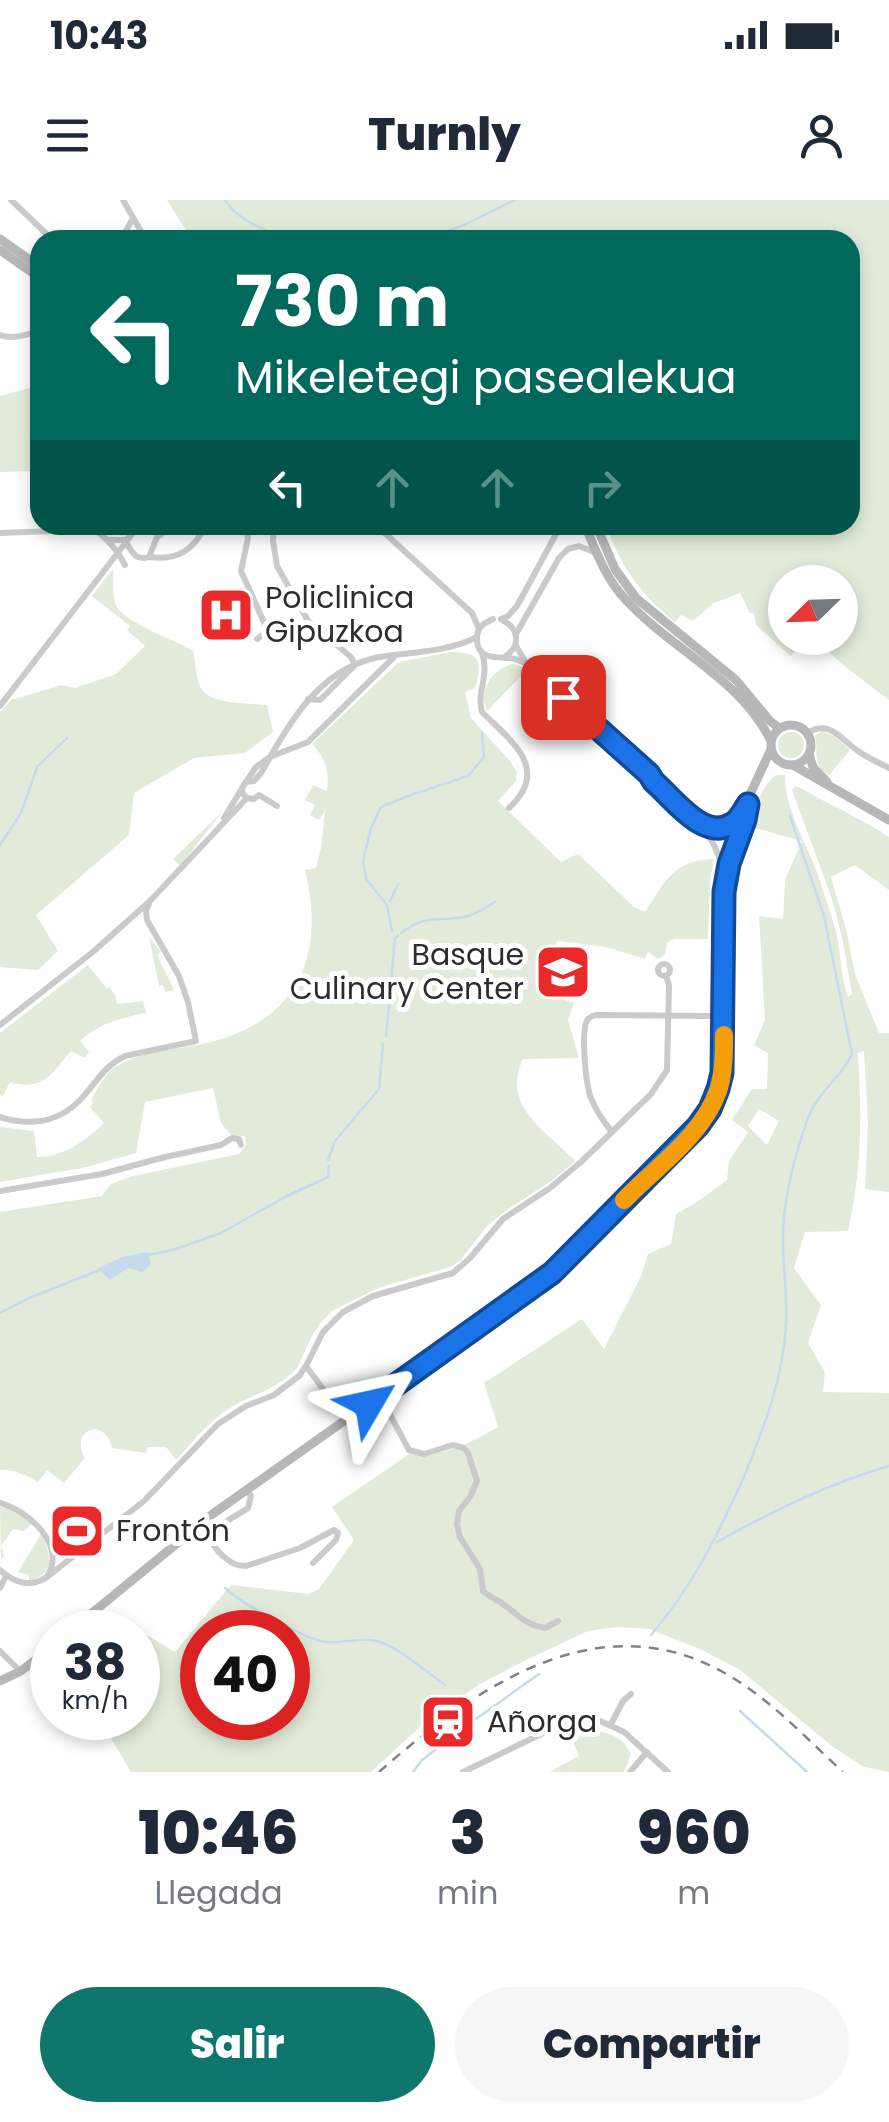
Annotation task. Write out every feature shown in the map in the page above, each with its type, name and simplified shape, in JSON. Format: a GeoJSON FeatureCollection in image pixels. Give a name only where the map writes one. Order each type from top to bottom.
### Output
{"type":"FeatureCollection","features":[{"type":"Feature","properties":{"kind":"street"},"geometry":{"type":"LineString","coordinates":[[11,200],[42,230]]}},
{"type":"Feature","properties":{"kind":"street"},"geometry":{"type":"LineString","coordinates":[[123,200],[141,230]]}},
{"type":"Feature","properties":{"kind":"street"},"geometry":{"type":"LineString","coordinates":[[126,230],[133,217]]}},
{"type":"Feature","properties":{"kind":"street"},"geometry":{"type":"LineString","coordinates":[[0,238],[30,260]]}},
{"type":"Feature","properties":{"kind":"street"},"geometry":{"type":"LineString","coordinates":[[0,250],[30,271]]}},
{"type":"Feature","properties":{"kind":"street"},"geometry":{"type":"LineString","coordinates":[[0,335],[6,338],[30,333]]}},
{"type":"Feature","properties":{"kind":"street"},"geometry":{"type":"LineString","coordinates":[[0,533],[30,532]]}},
{"type":"Feature","properties":{"kind":"street"},"geometry":{"type":"LineString","coordinates":[[105,535],[124,565]]}},
{"type":"Feature","properties":{"kind":"street"},"geometry":{"type":"LineString","coordinates":[[109,540],[120,541],[129,535]]}},
{"type":"Feature","properties":{"kind":"street"},"geometry":{"type":"LineString","coordinates":[[0,706],[132,535]]}},
{"type":"Feature","properties":{"kind":"street"},"geometry":{"type":"LineString","coordinates":[[134,535],[133,555],[169,558],[187,551],[201,535]]}},
{"type":"Feature","properties":{"kind":"street"},"geometry":{"type":"LineString","coordinates":[[149,557],[160,535]]}},
{"type":"Feature","properties":{"kind":"street"},"geometry":{"type":"LineString","coordinates":[[248,535],[241,572],[266,627],[257,639]]}},
{"type":"Feature","properties":{"kind":"street"},"geometry":{"type":"LineString","coordinates":[[273,535],[277,566],[308,621],[355,664]]}},
{"type":"Feature","properties":{"kind":"street"},"geometry":{"type":"LineString","coordinates":[[387,535],[472,613],[511,624],[516,646],[526,662],[702,826],[720,848],[729,846],[739,834]]}},
{"type":"Feature","properties":{"kind":"street"},"geometry":{"type":"LineString","coordinates":[[460,645],[497,619],[508,616],[518,605],[558,535]]}},
{"type":"Feature","properties":{"kind":"street"},"geometry":{"type":"LineString","coordinates":[[592,535],[623,597],[734,690],[761,724],[776,758],[829,784],[889,822]]}},
{"type":"Feature","properties":{"kind":"street"},"geometry":{"type":"LineString","coordinates":[[598,535],[603,554],[636,598],[736,680],[770,721],[779,728],[796,725],[808,733],[814,767],[829,784]]}},
{"type":"Feature","properties":{"kind":"street"},"geometry":{"type":"LineString","coordinates":[[516,634],[564,552],[579,546],[603,554]]}},
{"type":"Feature","properties":{"kind":"street"},"geometry":{"type":"LineString","coordinates":[[472,613],[486,664],[482,712],[518,751],[529,772],[526,788],[508,808]]}},
{"type":"Feature","properties":{"kind":"street"},"geometry":{"type":"LineString","coordinates":[[222,824],[229,807],[252,786],[308,699],[324,683],[355,664],[460,645],[493,658],[526,662]]}},
{"type":"Feature","properties":{"kind":"street"},"geometry":{"type":"LineString","coordinates":[[486,675],[516,646]]}},
{"type":"Feature","properties":{"kind":"street"},"geometry":{"type":"LineString","coordinates":[[0,1025],[150,902],[248,798],[254,799],[256,767],[308,742],[389,661],[400,655]]}},
{"type":"Feature","properties":{"kind":"street"},"geometry":{"type":"LineString","coordinates":[[808,733],[820,727],[831,728],[889,768]]}},
{"type":"Feature","properties":{"kind":"street"},"geometry":{"type":"LineString","coordinates":[[528,1288],[696,1120],[710,1094],[717,1069],[722,868],[739,818],[779,728]]}},
{"type":"Feature","properties":{"kind":"street"},"geometry":{"type":"LineString","coordinates":[[761,774],[801,762],[809,754]]}},
{"type":"Feature","properties":{"kind":"street"},"geometry":{"type":"LineString","coordinates":[[252,786],[277,806]]}},
{"type":"Feature","properties":{"kind":"street"},"geometry":{"type":"LineString","coordinates":[[96,1610],[192,1530],[552,1273],[698,1126],[718,1089],[724,1049],[724,892],[748,804]]}},
{"type":"Feature","properties":{"kind":"street"},"geometry":{"type":"LineString","coordinates":[[702,826],[726,827],[739,818]]}},
{"type":"Feature","properties":{"kind":"street"},"geometry":{"type":"LineString","coordinates":[[714,842],[722,868]]}},
{"type":"Feature","properties":{"kind":"street"},"geometry":{"type":"LineString","coordinates":[[0,1117],[25,1123],[48,1120],[80,1101],[108,1066],[125,1056],[196,1042],[179,976],[147,920],[150,902]]}},
{"type":"Feature","properties":{"kind":"street"},"geometry":{"type":"LineString","coordinates":[[0,1588],[3,1573],[31,1584],[47,1577],[144,1501],[218,1424],[285,1388],[306,1366],[323,1332],[343,1312],[373,1296],[453,1272],[503,1219],[562,1179],[657,1087],[666,1070],[666,976]]}},
{"type":"Feature","properties":{"kind":"street"},"geometry":{"type":"LineString","coordinates":[[724,999],[718,1016],[724,1049]]}},
{"type":"Feature","properties":{"kind":"street"},"geometry":{"type":"LineString","coordinates":[[612,1132],[587,1088],[588,1018],[718,1016]]}},
{"type":"Feature","properties":{"kind":"street"},"geometry":{"type":"LineString","coordinates":[[0,1191],[102,1174],[221,1145],[232,1138],[238,1139],[240,1147],[232,1150],[221,1145]]}},
{"type":"Feature","properties":{"kind":"street"},"geometry":{"type":"LineString","coordinates":[[306,1366],[346,1420]]}},
{"type":"Feature","properties":{"kind":"street"},"geometry":{"type":"LineString","coordinates":[[380,1396],[409,1450],[424,1454],[454,1445],[468,1453],[477,1481],[459,1512],[457,1525],[480,1569],[483,1592],[532,1625],[546,1628],[558,1621]]}},
{"type":"Feature","properties":{"kind":"street"},"geometry":{"type":"LineString","coordinates":[[247,1490],[251,1496],[248,1508],[225,1521],[212,1538],[218,1551],[237,1566],[246,1566],[300,1548],[334,1530],[338,1534],[336,1540],[313,1563]]}},
{"type":"Feature","properties":{"kind":"street"},"geometry":{"type":"LineString","coordinates":[[0,1503],[27,1515],[42,1531],[52,1564],[47,1577]]}},
{"type":"Feature","properties":{"kind":"street"},"geometry":{"type":"LineString","coordinates":[[0,1651],[21,1672]]}},
{"type":"Feature","properties":{"kind":"street"},"geometry":{"type":"LineString","coordinates":[[0,1681],[30,1664]]}},
{"type":"Feature","properties":{"kind":"street"},"geometry":{"type":"LineString","coordinates":[[612,1724],[623,1701],[631,1694]]}},
{"type":"Feature","properties":{"kind":"street"},"geometry":{"type":"LineString","coordinates":[[462,1772],[562,1724],[585,1719],[612,1724],[668,1772]]}},
{"type":"Feature","properties":{"kind":"street"},"geometry":{"type":"LineString","coordinates":[[630,1772],[647,1752]]}},
{"type":"Feature","properties":{"kind":"green space"},"geometry":{"type":"Polygon","coordinates":[[[167,200],[889,200],[889,700],[832,655],[858,655],[858,565],[768,565],[768,636],[756,625],[754,613],[750,613],[740,593],[714,603],[693,621],[681,615],[675,622],[633,579],[610,535],[860,535],[860,230],[186,230],[167,200]]]}},
{"type":"Feature","properties":{"kind":"green space"},"geometry":{"type":"Polygon","coordinates":[[[30,388],[30,471],[0,472],[0,396],[30,388]]]}},
{"type":"Feature","properties":{"kind":"green space"},"geometry":{"type":"Polygon","coordinates":[[[113,569],[114,599],[119,610],[193,651],[198,682],[209,696],[267,705],[273,732],[245,753],[194,758],[134,793],[129,835],[36,915],[58,951],[38,970],[0,967],[0,712],[11,700],[61,685],[75,688],[116,674],[145,646],[127,630],[130,626],[92,596],[113,569]]]}},
{"type":"Feature","properties":{"kind":"green space"},"geometry":{"type":"Polygon","coordinates":[[[451,652],[469,654],[477,661],[475,688],[465,692],[471,718],[517,772],[516,781],[498,801],[561,862],[578,854],[634,907],[645,912],[672,874],[689,863],[714,859],[708,939],[674,939],[658,959],[648,952],[645,959],[606,947],[558,941],[547,953],[539,980],[552,996],[574,1003],[568,1020],[579,1058],[523,1059],[518,1091],[530,1117],[575,1161],[487,1226],[460,1261],[378,1288],[332,1311],[321,1322],[290,1375],[218,1416],[176,1460],[166,1447],[148,1447],[146,1453],[112,1448],[102,1432],[90,1430],[81,1440],[85,1458],[64,1483],[47,1470],[38,1482],[20,1473],[0,1470],[0,1212],[102,1196],[111,1184],[133,1176],[239,1154],[246,1145],[245,1136],[231,1135],[221,1123],[213,1088],[145,1102],[136,1153],[87,1167],[0,1182],[0,1127],[34,1131],[37,1157],[65,1151],[104,1123],[90,1107],[91,1101],[113,1069],[144,1055],[234,1034],[260,1021],[281,1004],[297,983],[307,959],[311,932],[305,870],[316,868],[325,811],[319,820],[310,815],[315,805],[305,800],[313,785],[327,791],[328,784],[323,760],[312,744],[399,662],[451,652]]]}},
{"type":"Feature","properties":{"kind":"green space"},"geometry":{"type":"Polygon","coordinates":[[[513,664],[526,671],[487,711],[484,696],[489,681],[499,670],[513,664]]]}},
{"type":"Feature","properties":{"kind":"green space"},"geometry":{"type":"Polygon","coordinates":[[[822,731],[850,750],[829,775],[817,758],[815,736],[822,731]]]}},
{"type":"Feature","properties":{"kind":"green space"},"geometry":{"type":"Polygon","coordinates":[[[791,732],[800,736],[804,745],[800,754],[791,758],[782,754],[778,745],[782,736],[791,732]]]}},
{"type":"Feature","properties":{"kind":"green space"},"geometry":{"type":"Polygon","coordinates":[[[776,775],[785,775],[793,817],[816,870],[835,930],[848,997],[852,994],[833,902],[792,790],[795,786],[802,789],[889,837],[889,890],[855,865],[831,877],[855,974],[879,1033],[889,1033],[889,1192],[865,1189],[868,1123],[864,1051],[858,1053],[860,1142],[848,1231],[805,1232],[794,1268],[821,1305],[808,1343],[825,1372],[823,1392],[889,1393],[889,1772],[864,1767],[833,1747],[740,1670],[650,1629],[617,1627],[588,1631],[482,1683],[434,1714],[371,1772],[131,1772],[112,1740],[160,1740],[160,1643],[175,1652],[180,1646],[180,1740],[310,1740],[310,1610],[210,1610],[231,1585],[309,1594],[319,1589],[354,1540],[332,1507],[409,1454],[444,1451],[498,1427],[484,1383],[582,1319],[604,1349],[648,1254],[671,1244],[676,1214],[727,1180],[729,1161],[748,1132],[732,1120],[752,1089],[767,1089],[768,1053],[754,1045],[765,1020],[759,916],[783,919],[785,880],[802,841],[751,827],[766,786],[776,775]],[[759,1109],[748,1126],[767,1145],[779,1121],[759,1109]]]}},
{"type":"Feature","properties":{"kind":"green space"},"geometry":{"type":"Polygon","coordinates":[[[223,811],[180,866],[173,859],[223,811]]]}},
{"type":"Feature","properties":{"kind":"green space"},"geometry":{"type":"Polygon","coordinates":[[[149,937],[161,952],[157,955],[174,990],[165,992],[163,985],[159,986],[149,937]]]}},
{"type":"Feature","properties":{"kind":"green space"},"geometry":{"type":"Polygon","coordinates":[[[88,965],[115,995],[117,1004],[143,1001],[146,1013],[95,1030],[80,1041],[89,1052],[84,1058],[71,1051],[46,1079],[31,1084],[10,1082],[0,1095],[0,1033],[88,965]]]}},
{"type":"Feature","properties":{"kind":"green space"},"geometry":{"type":"Polygon","coordinates":[[[0,1507],[32,1523],[24,1531],[13,1529],[1,1546],[1,1561],[0,1507]]]}},
{"type":"Feature","properties":{"kind":"green space","name":"Frontón"},"geometry":{"type":"Polygon","coordinates":[[[87,1513],[97,1525],[67,1548],[58,1536],[87,1513]]]}},
{"type":"Feature","properties":{"kind":"green space"},"geometry":{"type":"Polygon","coordinates":[[[41,1534],[48,1549],[48,1569],[29,1581],[29,1575],[18,1572],[41,1534]]]}},
{"type":"Feature","properties":{"kind":"green space"},"geometry":{"type":"Polygon","coordinates":[[[568,1730],[602,1732],[622,1741],[631,1754],[624,1772],[549,1772],[579,1756],[568,1730]]]}},
{"type":"Feature","properties":{"kind":"water"},"geometry":{"type":"Polygon","coordinates":[[[148,1252],[151,1264],[142,1272],[128,1268],[110,1280],[98,1268],[122,1257],[148,1252]]]}},
{"type":"Feature","properties":{"kind":"waterway"},"geometry":{"type":"LineString","coordinates":[[225,200],[264,230]]}},
{"type":"Feature","properties":{"kind":"waterway"},"geometry":{"type":"LineString","coordinates":[[451,230],[515,200]]}},
{"type":"Feature","properties":{"kind":"waterway"},"geometry":{"type":"LineString","coordinates":[[392,931],[387,905],[366,879],[363,861],[371,828],[381,807],[468,776],[484,757],[482,733]]}},
{"type":"Feature","properties":{"kind":"waterway"},"geometry":{"type":"LineString","coordinates":[[0,845],[21,813],[37,767],[67,738]]}},
{"type":"Feature","properties":{"kind":"waterway"},"geometry":{"type":"LineString","coordinates":[[651,1635],[680,1597],[716,1537],[766,1419],[784,1345],[783,1230],[793,1169],[812,1109],[852,1054],[824,916],[790,816]]}},
{"type":"Feature","properties":{"kind":"waterway"},"geometry":{"type":"LineString","coordinates":[[390,901],[398,884]]}},
{"type":"Feature","properties":{"kind":"waterway"},"geometry":{"type":"LineString","coordinates":[[401,933],[425,921],[468,916],[495,902]]}},
{"type":"Feature","properties":{"kind":"waterway"},"geometry":{"type":"LineString","coordinates":[[386,1036],[398,936]]}},
{"type":"Feature","properties":{"kind":"waterway"},"geometry":{"type":"LineString","coordinates":[[328,1160],[335,1141],[379,1089],[383,1044]]}},
{"type":"Feature","properties":{"kind":"waterway"},"geometry":{"type":"LineString","coordinates":[[148,1255],[221,1233],[328,1177],[329,1166]]}},
{"type":"Feature","properties":{"kind":"waterway"},"geometry":{"type":"LineString","coordinates":[[0,1313],[102,1269]]}},
{"type":"Feature","properties":{"kind":"waterway"},"geometry":{"type":"LineString","coordinates":[[717,1542],[801,1499],[889,1466]]}},
{"type":"Feature","properties":{"kind":"waterway"},"geometry":{"type":"LineString","coordinates":[[225,1588],[274,1620],[317,1640],[367,1640],[388,1645],[445,1685]]}},
{"type":"Feature","properties":{"kind":"waterway"},"geometry":{"type":"LineString","coordinates":[[413,1772],[459,1731],[539,1674]]}},
{"type":"Feature","properties":{"kind":"waterway"},"geometry":{"type":"LineString","coordinates":[[740,1711],[807,1772]]}},
{"type":"Feature","properties":{"kind":"railway"},"geometry":{"type":"LineString","coordinates":[[379,1772],[457,1710],[500,1683],[544,1662],[590,1649],[637,1646],[684,1655],[733,1678],[777,1710],[843,1772]]}},
{"type":"Feature","properties":{"kind":"slow traffic"},"geometry":{"type":"LineString","coordinates":[[624,1200],[710,1109],[722,1073],[724,1035]]}},
{"type":"Feature","properties":{"kind":"place","name":"Policlinica Gipuzkoa"},"geometry":{"type":"Point","coordinates":[226,615]}},
{"type":"Feature","properties":{"kind":"place","name":"Basque Culinary Center"},"geometry":{"type":"Point","coordinates":[563,972]}},
{"type":"Feature","properties":{"kind":"place","name":"Frontón"},"geometry":{"type":"Point","coordinates":[77,1531]}},
{"type":"Feature","properties":{"kind":"place","name":"Añorga"},"geometry":{"type":"Point","coordinates":[448,1722]}},
{"type":"Feature","properties":{"kind":"route"},"geometry":{"type":"LineString","coordinates":[[369,1404],[552,1273],[698,1126],[718,1089],[724,1049],[724,892],[748,804],[739,818],[726,827],[702,826],[563,697]]}}]}
